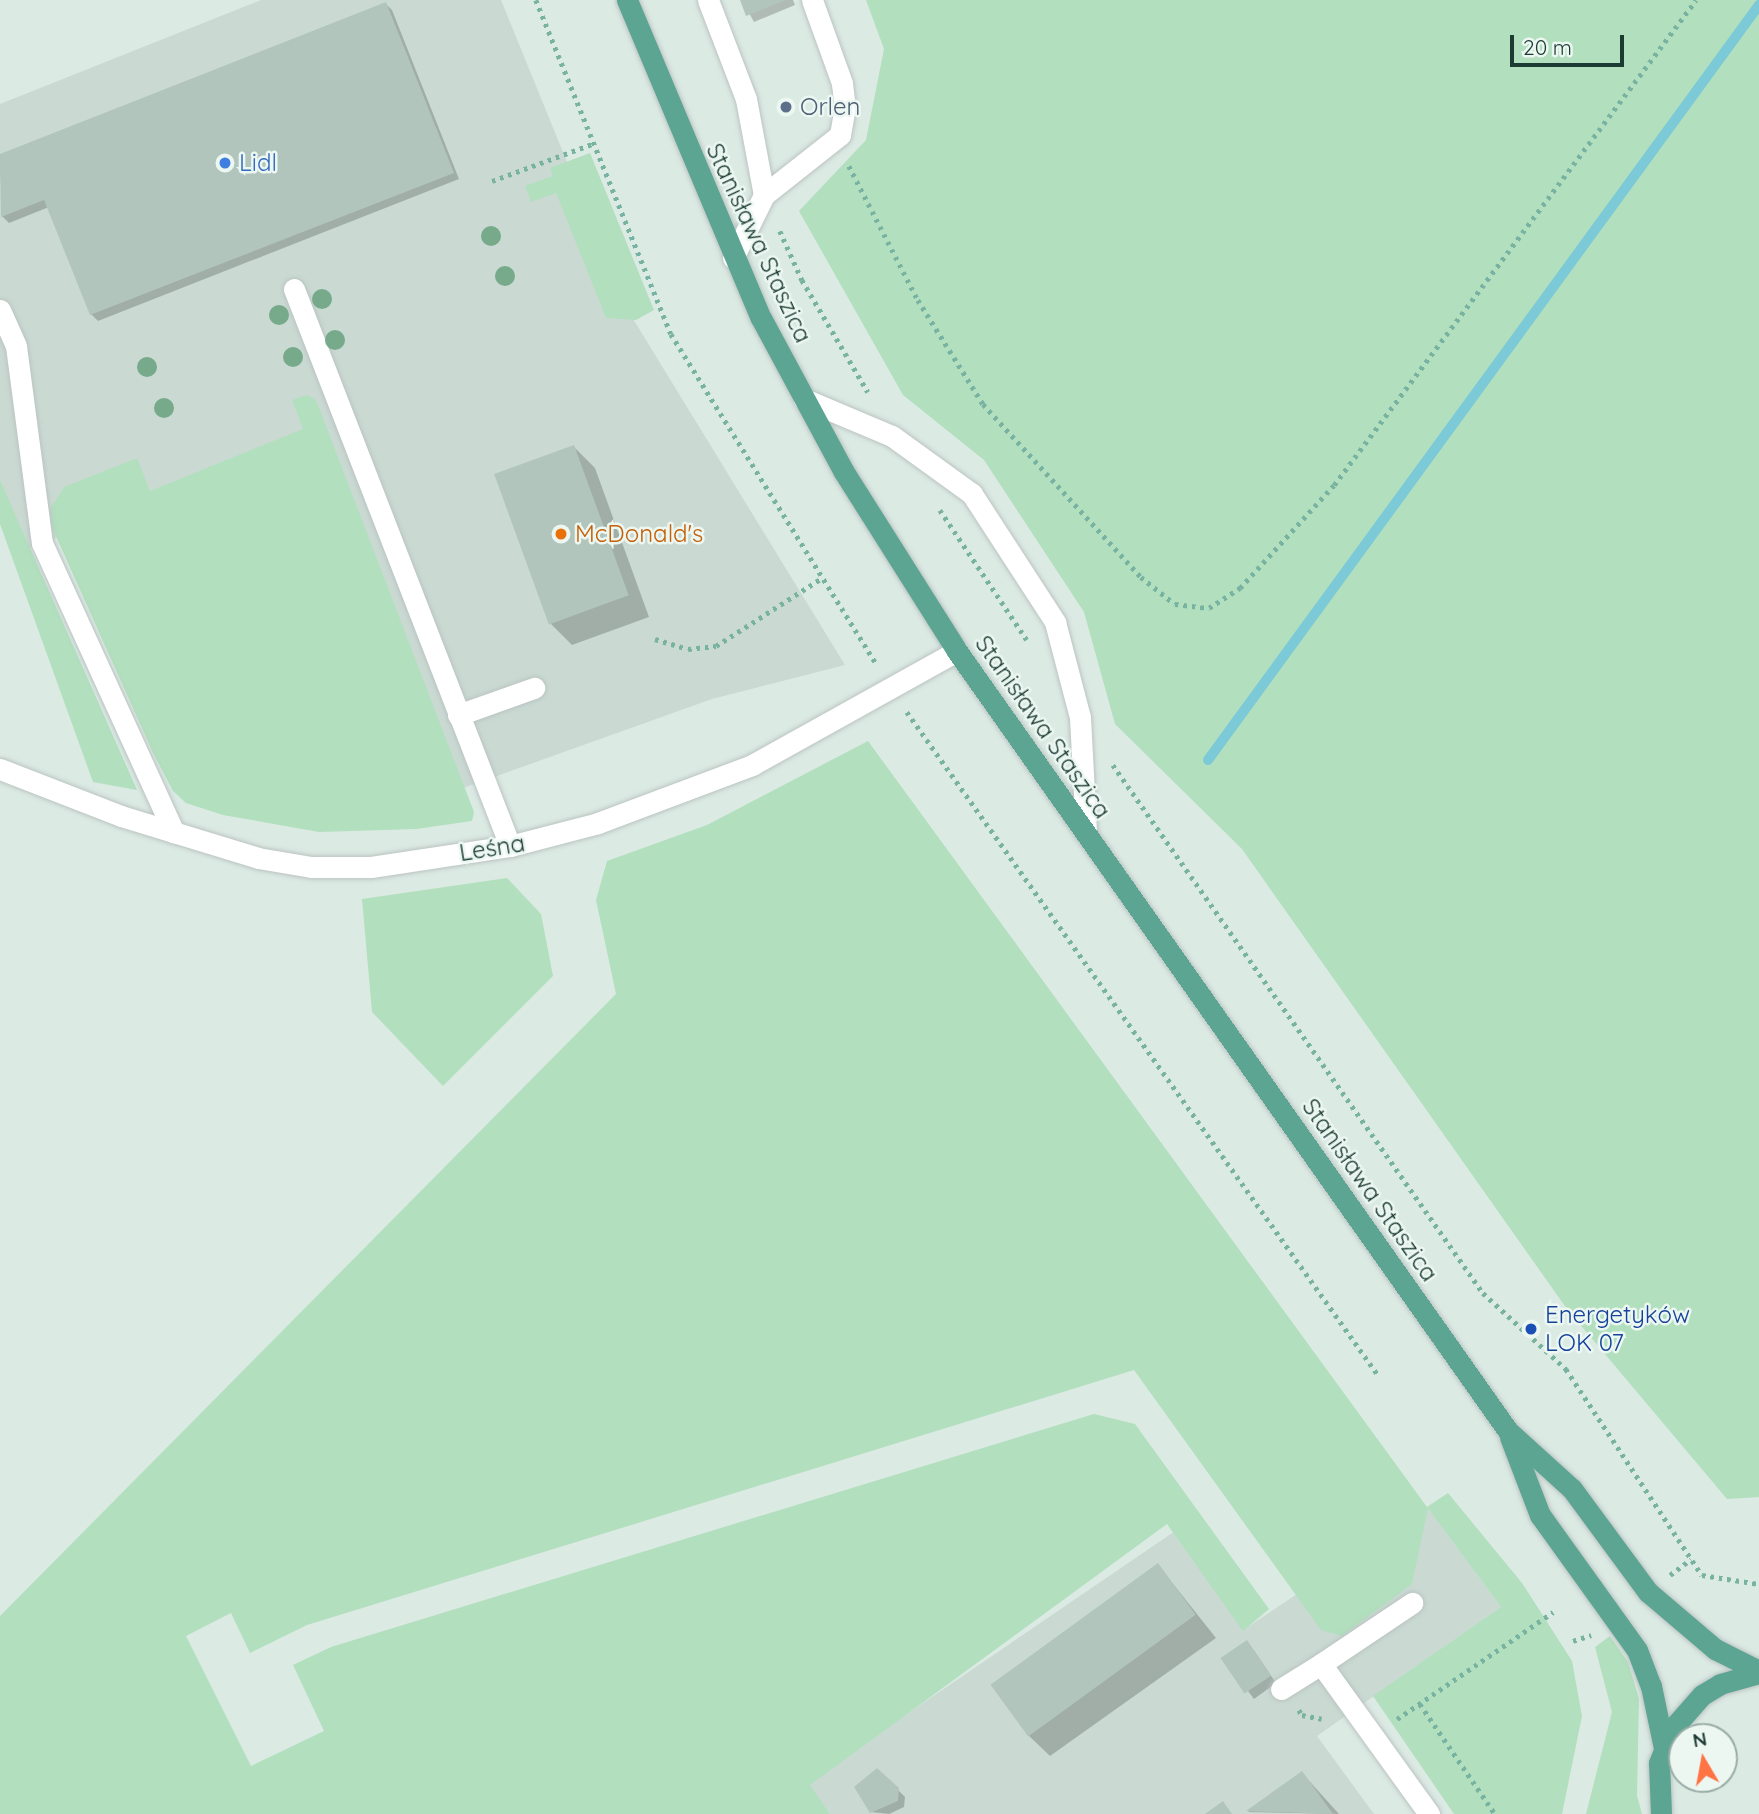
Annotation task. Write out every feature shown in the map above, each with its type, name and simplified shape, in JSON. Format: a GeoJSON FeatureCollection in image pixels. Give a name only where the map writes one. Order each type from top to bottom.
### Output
{"type":"FeatureCollection","features":[{"type":"Feature","properties":{"kind":"main road","name":"Stanisława Staszica"},"geometry":{"type":"LineString","coordinates":[[627,0],[733,258],[804,399],[884,538],[957,651],[1508,1431],[1572,1489],[1647,1592],[1714,1649],[1759,1672]]}},
{"type":"Feature","properties":{"kind":"main road","name":"Stanisława Staszica"},"geometry":{"type":"LineString","coordinates":[[1508,1431],[1539,1515],[1637,1650],[1651,1686],[1664,1748]]}},
{"type":"Feature","properties":{"kind":"main road"},"geometry":{"type":"LineString","coordinates":[[1661,1814],[1657,1780],[1664,1748],[1673,1728],[1702,1695],[1720,1684],[1759,1672]]}},
{"type":"Feature","properties":{"kind":"street"},"geometry":{"type":"LineString","coordinates":[[708,0],[746,99],[764,195]]}},
{"type":"Feature","properties":{"kind":"street"},"geometry":{"type":"LineString","coordinates":[[733,258],[764,195],[840,135],[845,108],[842,83],[812,0]]}},
{"type":"Feature","properties":{"kind":"street"},"geometry":{"type":"LineString","coordinates":[[294,289],[510,846]]}},
{"type":"Feature","properties":{"kind":"street"},"geometry":{"type":"LineString","coordinates":[[0,310],[16,346],[42,543],[174,832]]}},
{"type":"Feature","properties":{"kind":"street"},"geometry":{"type":"LineString","coordinates":[[804,399],[892,436],[949,474],[972,494],[995,529],[1055,622],[1080,717],[1086,833]]}},
{"type":"Feature","properties":{"kind":"street","name":"Leśna"},"geometry":{"type":"LineString","coordinates":[[0,769],[174,832],[258,858],[311,867],[371,867],[510,846],[587,826],[752,765],[957,651]]}},
{"type":"Feature","properties":{"kind":"street"},"geometry":{"type":"LineString","coordinates":[[458,715],[534,688]]}},
{"type":"Feature","properties":{"kind":"street"},"geometry":{"type":"LineString","coordinates":[[1283,1688],[1412,1603]]}},
{"type":"Feature","properties":{"kind":"street"},"geometry":{"type":"LineString","coordinates":[[1321,1664],[1429,1814]]}},
{"type":"Feature","properties":{"kind":"path"},"geometry":{"type":"LineString","coordinates":[[840,135],[842,150],[885,240],[983,404],[1141,577],[1175,604],[1209,608],[1240,588],[1335,485],[1696,0]]}},
{"type":"Feature","properties":{"kind":"path"},"geometry":{"type":"LineString","coordinates":[[492,181],[592,144]]}},
{"type":"Feature","properties":{"kind":"path"},"geometry":{"type":"LineString","coordinates":[[655,639],[688,649],[716,646],[822,578]]}},
{"type":"Feature","properties":{"kind":"path"},"geometry":{"type":"LineString","coordinates":[[1483,1293],[1566,1369],[1702,1575],[1759,1584]]}},
{"type":"Feature","properties":{"kind":"path"},"geometry":{"type":"LineString","coordinates":[[1373,1735],[1553,1612]]}},
{"type":"Feature","properties":{"kind":"path"},"geometry":{"type":"LineString","coordinates":[[1283,1688],[1302,1715],[1328,1720]]}},
{"type":"Feature","properties":{"kind":"path"},"geometry":{"type":"LineString","coordinates":[[1420,1704],[1495,1814]]}},
{"type":"Feature","properties":{"kind":"shaded area"},"geometry":{"type":"Polygon","coordinates":[[[261,0],[501,0],[627,309],[845,665],[712,699],[452,792],[317,431],[26,550],[0,492],[0,104],[261,0]]]}},
{"type":"Feature","properties":{"kind":"shaded area"},"geometry":{"type":"Polygon","coordinates":[[[1428,1507],[1501,1607],[1317,1736],[1374,1814],[830,1814],[807,1782],[1181,1527],[1243,1630],[1428,1507]]]}},
{"type":"Feature","properties":{"kind":"green space"},"geometry":{"type":"Polygon","coordinates":[[[866,0],[1759,0],[1759,1497],[1727,1499],[1567,1309],[1242,849],[1115,724],[1084,612],[984,460],[903,395],[799,211],[866,140],[884,49],[866,0]]]}},
{"type":"Feature","properties":{"kind":"green space"},"geometry":{"type":"Polygon","coordinates":[[[590,153],[654,310],[636,320],[606,318],[556,193],[531,202],[525,186],[553,176],[550,168],[590,153]]]}},
{"type":"Feature","properties":{"kind":"green space"},"geometry":{"type":"Polygon","coordinates":[[[307,395],[316,400],[474,812],[472,821],[416,829],[319,832],[223,815],[186,803],[173,791],[154,755],[51,525],[50,509],[64,487],[137,458],[150,491],[303,429],[292,400],[307,395]]]}},
{"type":"Feature","properties":{"kind":"green space"},"geometry":{"type":"Polygon","coordinates":[[[0,480],[137,790],[93,782],[0,524],[0,480]]]}},
{"type":"Feature","properties":{"kind":"green space"},"geometry":{"type":"Polygon","coordinates":[[[868,741],[1427,1507],[1448,1493],[1522,1583],[1572,1661],[1582,1716],[1562,1814],[1454,1814],[1373,1696],[1501,1607],[1428,1508],[1412,1584],[1342,1636],[1321,1630],[1134,1370],[307,1625],[250,1653],[231,1613],[186,1636],[251,1766],[324,1731],[293,1665],[331,1647],[1094,1414],[1135,1424],[1269,1609],[1243,1631],[1167,1524],[810,1785],[830,1814],[0,1814],[0,1616],[616,994],[596,900],[607,861],[707,825],[868,741]]]}},
{"type":"Feature","properties":{"kind":"green space"},"geometry":{"type":"Polygon","coordinates":[[[507,878],[541,914],[553,976],[443,1086],[372,1012],[362,899],[507,878]]]}},
{"type":"Feature","properties":{"kind":"green space"},"geometry":{"type":"Polygon","coordinates":[[[1610,1636],[1628,1662],[1639,1699],[1637,1796],[1642,1814],[1586,1814],[1612,1712],[1595,1647],[1610,1636]]]}},
{"type":"Feature","properties":{"kind":"building"},"geometry":{"type":"Polygon","coordinates":[[[740,0],[786,0],[746,16],[740,0]]]}},
{"type":"Feature","properties":{"kind":"building","name":"Lidl"},"geometry":{"type":"Polygon","coordinates":[[[386,2],[454,173],[90,315],[44,200],[1,217],[0,154],[386,2]]]}},
{"type":"Feature","properties":{"kind":"building","name":"McDonald's"},"geometry":{"type":"Polygon","coordinates":[[[574,445],[629,595],[549,624],[494,474],[574,445]]]}},
{"type":"Feature","properties":{"kind":"building"},"geometry":{"type":"Polygon","coordinates":[[[1158,1563],[1196,1615],[1028,1736],[991,1685],[1158,1563]]]}},
{"type":"Feature","properties":{"kind":"building"},"geometry":{"type":"Polygon","coordinates":[[[1247,1640],[1271,1676],[1245,1694],[1220,1658],[1247,1640]]]}},
{"type":"Feature","properties":{"kind":"building"},"geometry":{"type":"Polygon","coordinates":[[[877,1768],[899,1788],[898,1801],[870,1813],[854,1787],[877,1768]]]}},
{"type":"Feature","properties":{"kind":"building"},"geometry":{"type":"Polygon","coordinates":[[[1302,1771],[1333,1814],[1246,1811],[1302,1771]]]}},
{"type":"Feature","properties":{"kind":"building"},"geometry":{"type":"Polygon","coordinates":[[[1223,1801],[1232,1814],[1205,1814],[1223,1801]]]}},
{"type":"Feature","properties":{"kind":"waterway"},"geometry":{"type":"LineString","coordinates":[[1208,760],[1759,5]]}},
{"type":"Feature","properties":{"kind":"place","name":"Orlen"},"geometry":{"type":"Point","coordinates":[786,107]}},
{"type":"Feature","properties":{"kind":"place","name":"Lidl"},"geometry":{"type":"Point","coordinates":[225,163]}},
{"type":"Feature","properties":{"kind":"place","name":"McDonald's"},"geometry":{"type":"Point","coordinates":[561,534]}},
{"type":"Feature","properties":{"kind":"place","name":"Energetyków LOK 07"},"geometry":{"type":"Point","coordinates":[1531,1329]}}]}
